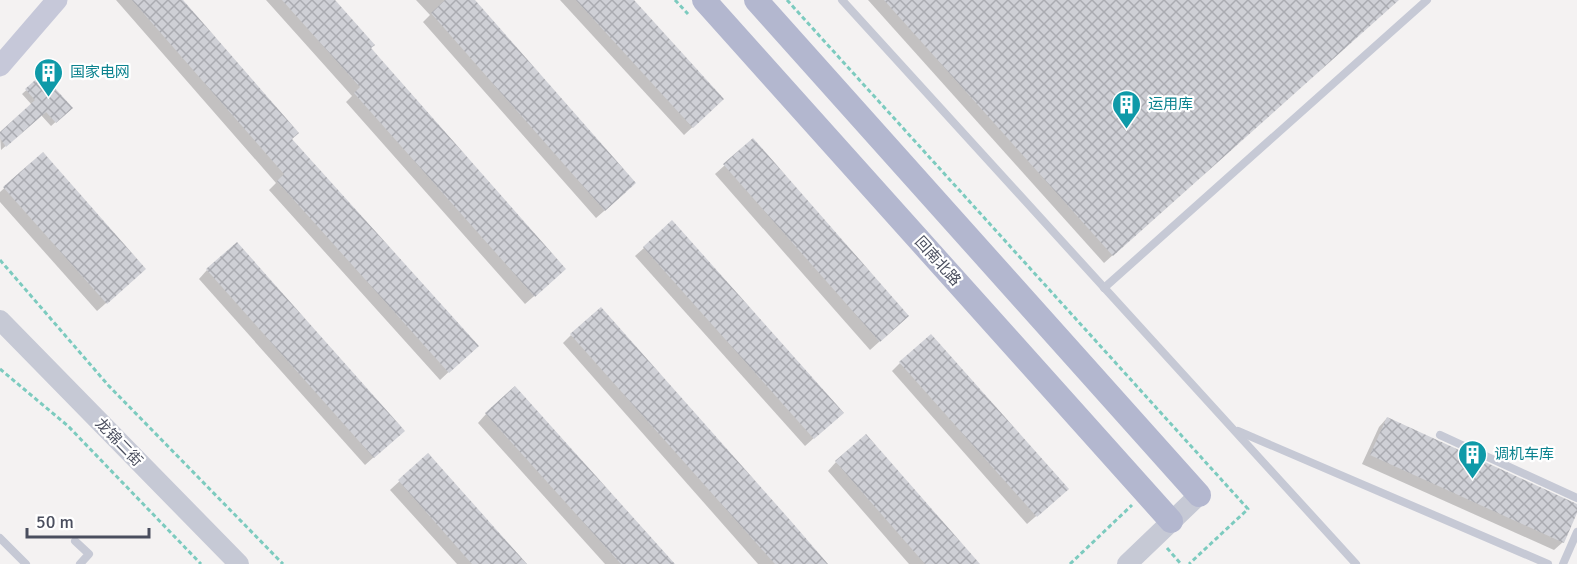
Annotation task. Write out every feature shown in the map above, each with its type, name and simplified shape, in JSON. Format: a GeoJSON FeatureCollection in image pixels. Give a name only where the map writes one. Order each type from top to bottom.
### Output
{"type":"FeatureCollection","features":[{"type":"Feature","properties":{"kind":"main road"},"geometry":{"type":"LineString","coordinates":[[0,66],[57,0]]}},
{"type":"Feature","properties":{"kind":"main road","name":"回南北路"},"geometry":{"type":"LineString","coordinates":[[704,0],[1172,522]]}},
{"type":"Feature","properties":{"kind":"main road"},"geometry":{"type":"LineString","coordinates":[[756,0],[1199,495]]}},
{"type":"Feature","properties":{"kind":"street","name":"龙锦二街"},"geometry":{"type":"LineString","coordinates":[[0,320],[239,564]]}},
{"type":"Feature","properties":{"kind":"street"},"geometry":{"type":"LineString","coordinates":[[1127,564],[1199,495]]}},
{"type":"Feature","properties":{"kind":"lane"},"geometry":{"type":"LineString","coordinates":[[842,0],[1356,564]]}},
{"type":"Feature","properties":{"kind":"lane"},"geometry":{"type":"LineString","coordinates":[[1104,288],[1427,0]]}},
{"type":"Feature","properties":{"kind":"lane"},"geometry":{"type":"LineString","coordinates":[[1234,429],[1548,564]]}},
{"type":"Feature","properties":{"kind":"lane"},"geometry":{"type":"LineString","coordinates":[[1440,435],[1577,498]]}},
{"type":"Feature","properties":{"kind":"lane"},"geometry":{"type":"LineString","coordinates":[[1563,564],[1577,532]]}},
{"type":"Feature","properties":{"kind":"lane"},"geometry":{"type":"LineString","coordinates":[[0,538],[26,564]]}},
{"type":"Feature","properties":{"kind":"lane"},"geometry":{"type":"LineString","coordinates":[[75,542],[89,554],[80,564]]}},
{"type":"Feature","properties":{"kind":"path"},"geometry":{"type":"LineString","coordinates":[[787,0],[1248,509],[1189,564]]}},
{"type":"Feature","properties":{"kind":"path"},"geometry":{"type":"LineString","coordinates":[[0,260],[108,385],[283,564]]}},
{"type":"Feature","properties":{"kind":"path"},"geometry":{"type":"LineString","coordinates":[[0,369],[68,426],[201,564]]}},
{"type":"Feature","properties":{"kind":"path"},"geometry":{"type":"LineString","coordinates":[[1070,564],[1112,525]]}},
{"type":"Feature","properties":{"kind":"building"},"geometry":{"type":"Polygon","coordinates":[[[132,0],[183,0],[299,133],[292,139],[479,346],[449,373],[277,181],[284,174],[132,0]]]}},
{"type":"Feature","properties":{"kind":"building"},"geometry":{"type":"Polygon","coordinates":[[[282,0],[335,0],[375,45],[371,48],[566,269],[535,297],[354,93],[360,87],[282,0]]]}},
{"type":"Feature","properties":{"kind":"building"},"geometry":{"type":"Polygon","coordinates":[[[445,0],[475,0],[636,183],[605,211],[431,13],[445,0]]]}},
{"type":"Feature","properties":{"kind":"building"},"geometry":{"type":"Polygon","coordinates":[[[576,0],[634,0],[724,99],[693,128],[576,0]]]}},
{"type":"Feature","properties":{"kind":"building","name":"运用库"},"geometry":{"type":"Polygon","coordinates":[[[884,0],[1399,0],[1113,256],[884,0]]]}},
{"type":"Feature","properties":{"kind":"building"},"geometry":{"type":"Polygon","coordinates":[[[42,74],[73,108],[56,123],[46,112],[6,147],[0,138],[0,132],[35,100],[25,89],[42,74]]]}},
{"type":"Feature","properties":{"kind":"building"},"geometry":{"type":"Polygon","coordinates":[[[753,138],[909,316],[880,342],[723,164],[753,138]]]}},
{"type":"Feature","properties":{"kind":"building"},"geometry":{"type":"Polygon","coordinates":[[[43,152],[146,269],[107,304],[3,187],[43,152]]]}},
{"type":"Feature","properties":{"kind":"building"},"geometry":{"type":"Polygon","coordinates":[[[672,220],[844,413],[814,439],[643,247],[672,220]]]}},
{"type":"Feature","properties":{"kind":"building"},"geometry":{"type":"Polygon","coordinates":[[[237,242],[405,431],[374,458],[206,269],[237,242]]]}},
{"type":"Feature","properties":{"kind":"building"},"geometry":{"type":"Polygon","coordinates":[[[601,307],[828,564],[775,564],[570,334],[601,307]]]}},
{"type":"Feature","properties":{"kind":"building"},"geometry":{"type":"Polygon","coordinates":[[[931,334],[1069,489],[1037,517],[899,362],[931,334]]]}},
{"type":"Feature","properties":{"kind":"building"},"geometry":{"type":"Polygon","coordinates":[[[515,386],[675,564],[621,564],[485,413],[515,386]]]}},
{"type":"Feature","properties":{"kind":"building","name":"调机车库"},"geometry":{"type":"Polygon","coordinates":[[[1387,417],[1577,504],[1577,513],[1564,543],[1370,455],[1387,417]]]}},
{"type":"Feature","properties":{"kind":"building"},"geometry":{"type":"Polygon","coordinates":[[[866,434],[980,564],[925,564],[835,461],[866,434]]]}},
{"type":"Feature","properties":{"kind":"building"},"geometry":{"type":"Polygon","coordinates":[[[428,453],[527,564],[472,564],[398,480],[428,453]]]}},
{"type":"Feature","properties":{"kind":"place","name":"国家电网"},"geometry":{"type":"Point","coordinates":[49,98]}},
{"type":"Feature","properties":{"kind":"place","name":"运用库"},"geometry":{"type":"Point","coordinates":[1127,130]}},
{"type":"Feature","properties":{"kind":"place","name":"调机车库"},"geometry":{"type":"Point","coordinates":[1473,480]}}]}
